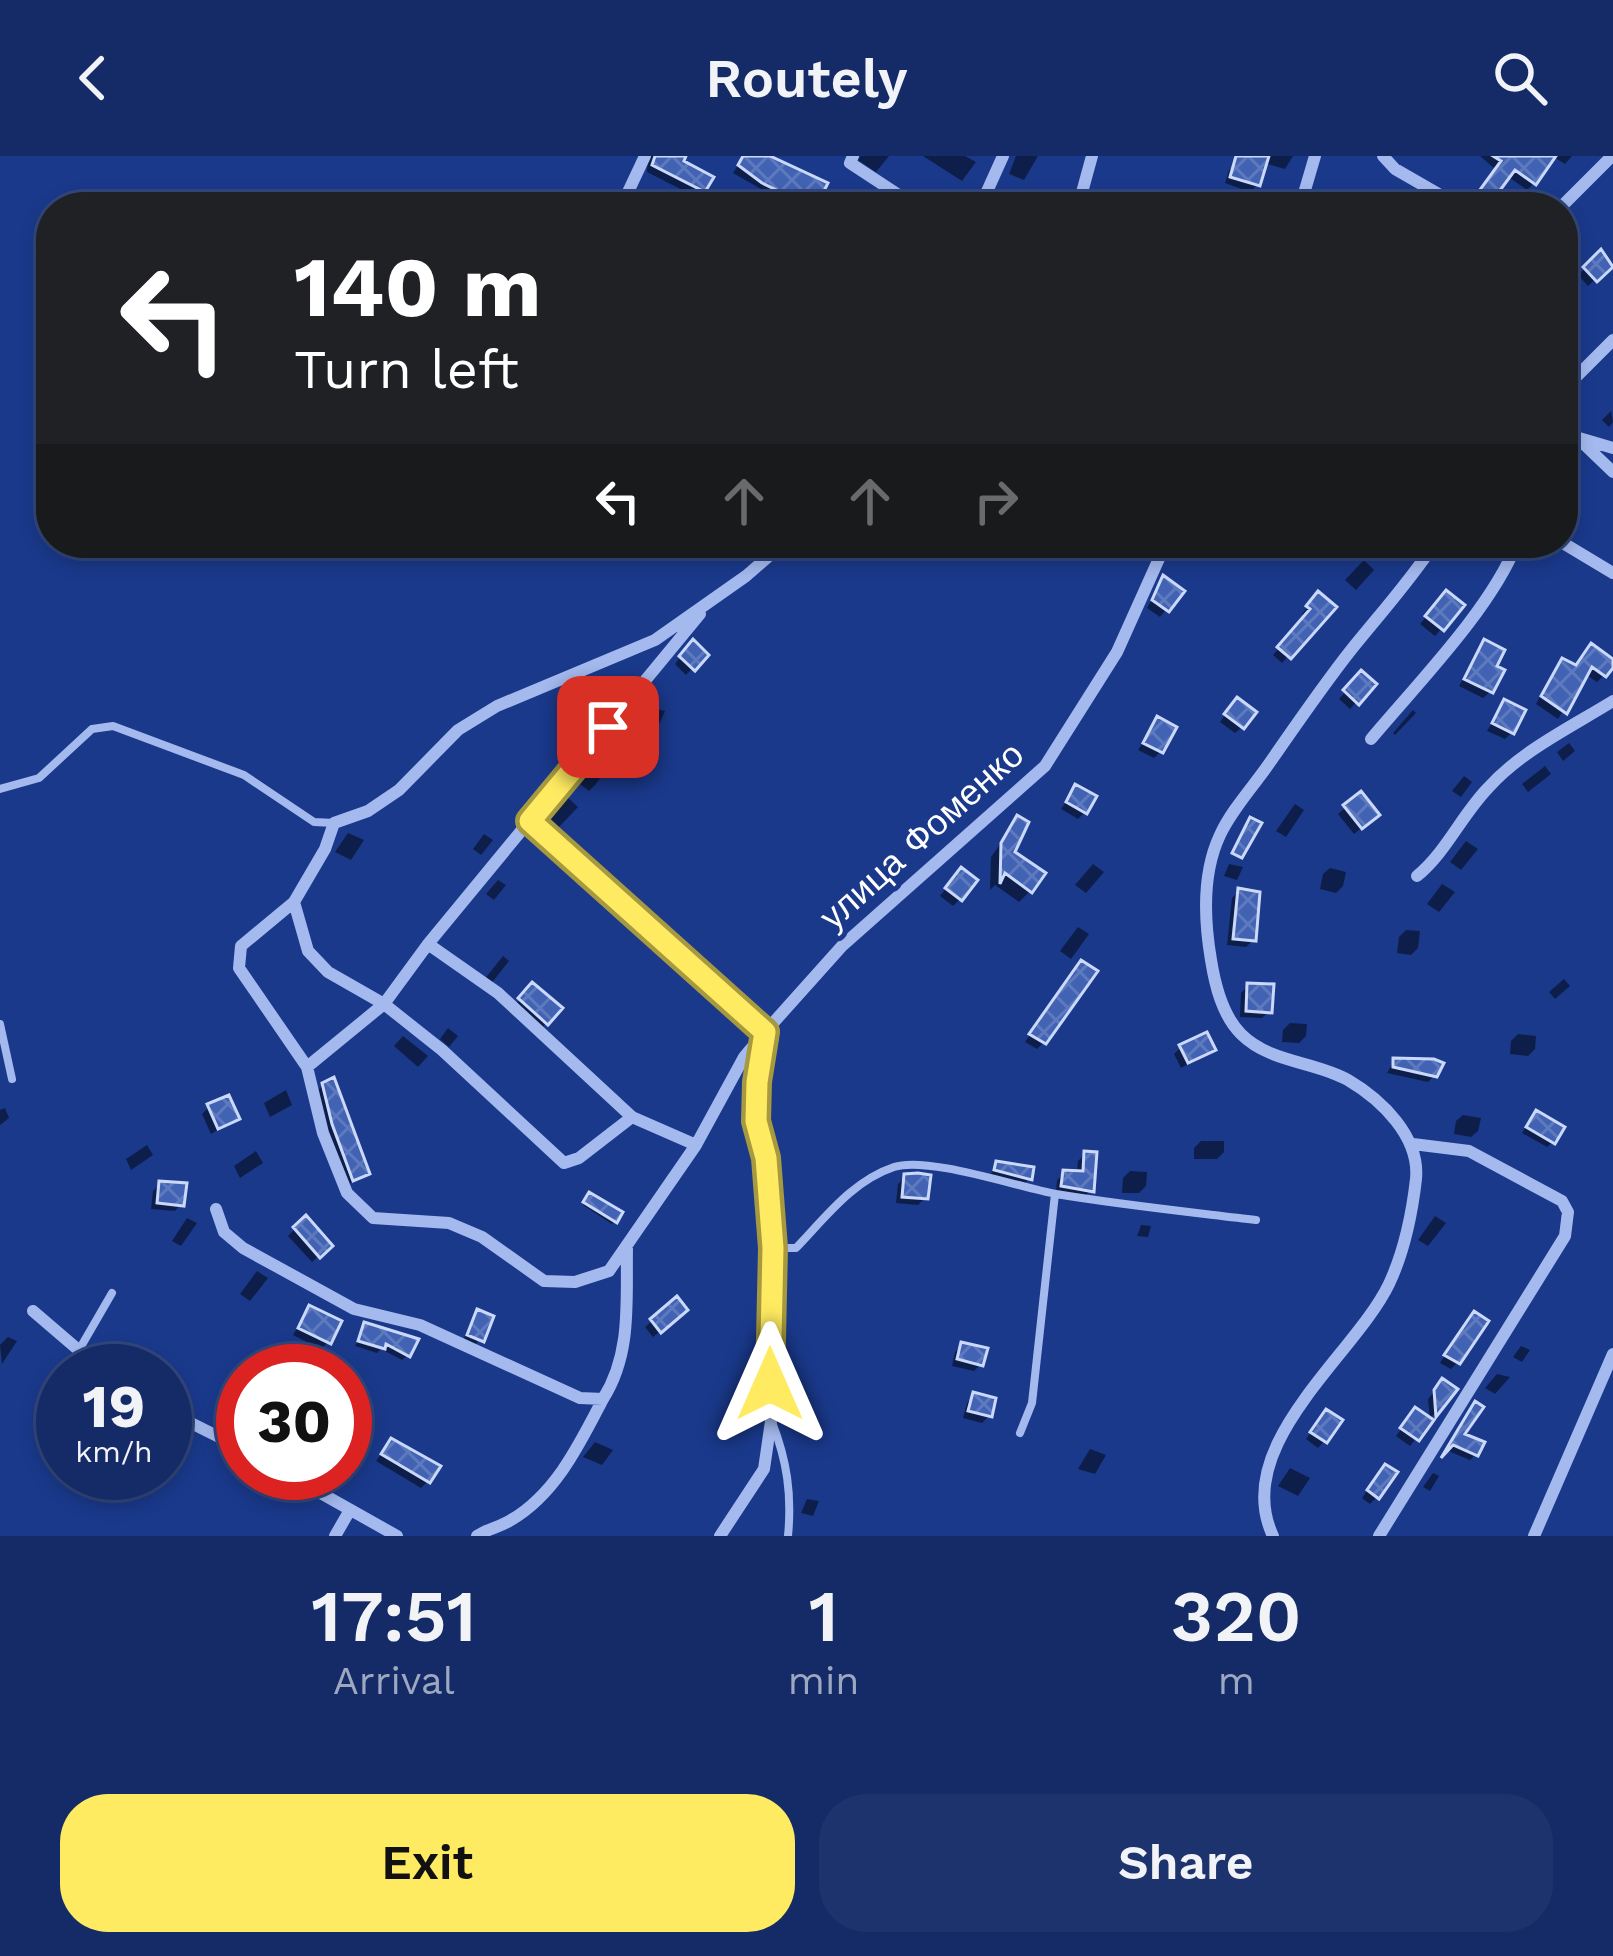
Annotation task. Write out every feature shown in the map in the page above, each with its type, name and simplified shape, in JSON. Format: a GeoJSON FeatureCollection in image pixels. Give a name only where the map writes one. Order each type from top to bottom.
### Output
{"type":"FeatureCollection","features":[{"type":"Feature","properties":{"kind":"street"},"geometry":{"type":"LineString","coordinates":[[628,192],[645,156]]}},
{"type":"Feature","properties":{"kind":"street"},"geometry":{"type":"LineString","coordinates":[[987,192],[1004,156]]}},
{"type":"Feature","properties":{"kind":"street"},"geometry":{"type":"LineString","coordinates":[[1082,192],[1092,156]]}},
{"type":"Feature","properties":{"kind":"street"},"geometry":{"type":"LineString","coordinates":[[1304,192],[1315,156]]}},
{"type":"Feature","properties":{"kind":"street"},"geometry":{"type":"LineString","coordinates":[[1383,156],[1395,169],[1435,192]]}},
{"type":"Feature","properties":{"kind":"street"},"geometry":{"type":"LineString","coordinates":[[1576,192],[1612,156]]}},
{"type":"Feature","properties":{"kind":"street"},"geometry":{"type":"LineString","coordinates":[[847,158],[895,192]]}},
{"type":"Feature","properties":{"kind":"street"},"geometry":{"type":"LineString","coordinates":[[1578,375],[1613,340]]}},
{"type":"Feature","properties":{"kind":"street"},"geometry":{"type":"LineString","coordinates":[[1578,437],[1613,448]]}},
{"type":"Feature","properties":{"kind":"street"},"geometry":{"type":"LineString","coordinates":[[1578,437],[1613,472]]}},
{"type":"Feature","properties":{"kind":"street"},"geometry":{"type":"LineString","coordinates":[[1578,552],[1613,573]]}},
{"type":"Feature","properties":{"kind":"street"},"geometry":{"type":"LineString","coordinates":[[627,1247],[609,1271],[575,1282],[544,1281],[482,1238],[449,1223],[373,1218],[347,1193],[323,1133],[307,1067],[239,968],[241,946],[294,902],[325,849],[334,823],[368,811],[400,790],[458,730],[497,706],[655,640],[765,558]]}},
{"type":"Feature","properties":{"kind":"street","name":"улица Фоменко"},"geometry":{"type":"LineString","coordinates":[[627,1247],[696,1145],[744,1057],[765,1032],[842,946],[1046,766],[1117,652],[1159,558]]}},
{"type":"Feature","properties":{"kind":"street"},"geometry":{"type":"LineString","coordinates":[[1274,1536],[1264,1501],[1278,1446],[1294,1411],[1389,1285],[1417,1171],[1413,1144],[1394,1119],[1349,1081],[1271,1055],[1240,1034],[1219,999],[1206,920],[1208,875],[1220,833],[1350,651],[1425,558]]}},
{"type":"Feature","properties":{"kind":"street"},"geometry":{"type":"LineString","coordinates":[[1371,739],[1482,602],[1510,558]]}},
{"type":"Feature","properties":{"kind":"street"},"geometry":{"type":"LineString","coordinates":[[307,1067],[384,1004],[708,604]]}},
{"type":"Feature","properties":{"kind":"street"},"geometry":{"type":"LineString","coordinates":[[1417,876],[1440,857],[1486,789],[1513,765],[1613,701]]}},
{"type":"Feature","properties":{"kind":"street"},"geometry":{"type":"LineString","coordinates":[[530,821],[765,1032],[756,1121],[766,1158],[773,1248],[771,1421],[764,1469],[720,1536]]}},
{"type":"Feature","properties":{"kind":"street"},"geometry":{"type":"LineString","coordinates":[[294,902],[308,951],[328,972],[384,1004],[442,1050],[564,1162],[579,1158],[632,1117]]}},
{"type":"Feature","properties":{"kind":"street"},"geometry":{"type":"LineString","coordinates":[[428,944],[498,993],[632,1117],[696,1145]]}},
{"type":"Feature","properties":{"kind":"street"},"geometry":{"type":"LineString","coordinates":[[1379,1536],[1565,1236],[1569,1222],[1562,1202],[1469,1151],[1413,1144]]}},
{"type":"Feature","properties":{"kind":"street"},"geometry":{"type":"LineString","coordinates":[[217,1209],[224,1232],[243,1248],[354,1309],[420,1325],[580,1398],[603,1399]]}},
{"type":"Feature","properties":{"kind":"street"},"geometry":{"type":"LineString","coordinates":[[476,1536],[511,1520],[540,1497],[568,1462],[615,1379],[625,1345],[627,1247]]}},
{"type":"Feature","properties":{"kind":"street"},"geometry":{"type":"LineString","coordinates":[[33,1311],[72,1344]]}},
{"type":"Feature","properties":{"kind":"street"},"geometry":{"type":"LineString","coordinates":[[1534,1536],[1613,1354]]}},
{"type":"Feature","properties":{"kind":"street"},"geometry":{"type":"LineString","coordinates":[[332,1500],[397,1536]]}},
{"type":"Feature","properties":{"kind":"street"},"geometry":{"type":"LineString","coordinates":[[335,1536],[350,1510]]}},
{"type":"Feature","properties":{"kind":"lane"},"geometry":{"type":"LineString","coordinates":[[0,789],[39,778],[92,729],[113,726],[244,775],[314,822],[334,823]]}},
{"type":"Feature","properties":{"kind":"lane"},"geometry":{"type":"LineString","coordinates":[[0,1024],[12,1079]]}},
{"type":"Feature","properties":{"kind":"lane"},"geometry":{"type":"LineString","coordinates":[[773,1248],[796,1248],[844,1197],[870,1177],[899,1165],[930,1167],[1055,1194],[1256,1220]]}},
{"type":"Feature","properties":{"kind":"lane"},"geometry":{"type":"LineString","coordinates":[[1020,1433],[1033,1403],[1055,1194]]}},
{"type":"Feature","properties":{"kind":"lane"},"geometry":{"type":"LineString","coordinates":[[82,1344],[112,1293]]}},
{"type":"Feature","properties":{"kind":"lane"},"geometry":{"type":"LineString","coordinates":[[771,1421],[791,1492],[788,1536]]}},
{"type":"Feature","properties":{"kind":"building"},"geometry":{"type":"Polygon","coordinates":[[[655,156],[686,156],[684,161],[714,177],[705,192],[652,165],[655,156]]]}},
{"type":"Feature","properties":{"kind":"building"},"geometry":{"type":"Polygon","coordinates":[[[743,156],[770,156],[828,183],[824,192],[781,192],[738,165],[743,156]]]}},
{"type":"Feature","properties":{"kind":"building"},"geometry":{"type":"Polygon","coordinates":[[[1236,156],[1269,156],[1260,186],[1230,177],[1236,156]]]}},
{"type":"Feature","properties":{"kind":"building"},"geometry":{"type":"Polygon","coordinates":[[[1493,156],[1556,156],[1536,185],[1515,170],[1499,192],[1478,192],[1501,161],[1493,156]]]}},
{"type":"Feature","properties":{"kind":"building"},"geometry":{"type":"Polygon","coordinates":[[[1601,249],[1613,267],[1597,282],[1583,267],[1601,249]]]}},
{"type":"Feature","properties":{"kind":"building"},"geometry":{"type":"Polygon","coordinates":[[[1163,575],[1185,591],[1169,612],[1152,600],[1163,575]]]}},
{"type":"Feature","properties":{"kind":"building"},"geometry":{"type":"Polygon","coordinates":[[[1446,590],[1465,605],[1444,631],[1425,616],[1446,590]]]}},
{"type":"Feature","properties":{"kind":"building"},"geometry":{"type":"Polygon","coordinates":[[[1318,591],[1337,607],[1291,659],[1277,647],[1310,609],[1306,606],[1318,591]]]}},
{"type":"Feature","properties":{"kind":"building"},"geometry":{"type":"Polygon","coordinates":[[[693,639],[709,655],[695,671],[679,656],[693,639]]]}},
{"type":"Feature","properties":{"kind":"building"},"geometry":{"type":"Polygon","coordinates":[[[1484,639],[1505,650],[1497,666],[1505,670],[1493,693],[1464,679],[1484,639]]]}},
{"type":"Feature","properties":{"kind":"building"},"geometry":{"type":"Polygon","coordinates":[[[1591,643],[1613,659],[1613,668],[1606,677],[1592,667],[1567,714],[1541,696],[1562,658],[1576,665],[1591,643]]]}},
{"type":"Feature","properties":{"kind":"building"},"geometry":{"type":"Polygon","coordinates":[[[1361,670],[1377,684],[1359,705],[1343,690],[1361,670]]]}},
{"type":"Feature","properties":{"kind":"building"},"geometry":{"type":"Polygon","coordinates":[[[1237,697],[1257,712],[1244,729],[1224,714],[1237,697]]]}},
{"type":"Feature","properties":{"kind":"building"},"geometry":{"type":"Polygon","coordinates":[[[1504,699],[1526,710],[1514,734],[1492,723],[1504,699]]]}},
{"type":"Feature","properties":{"kind":"building"},"geometry":{"type":"Polygon","coordinates":[[[1157,716],[1177,727],[1163,753],[1143,743],[1157,716]]]}},
{"type":"Feature","properties":{"kind":"building"},"geometry":{"type":"Polygon","coordinates":[[[1075,784],[1097,796],[1087,814],[1066,802],[1075,784]]]}},
{"type":"Feature","properties":{"kind":"building"},"geometry":{"type":"Polygon","coordinates":[[[1361,791],[1380,815],[1362,829],[1343,805],[1361,791]]]}},
{"type":"Feature","properties":{"kind":"building"},"geometry":{"type":"Polygon","coordinates":[[[1017,815],[1029,822],[1015,852],[1046,873],[1032,893],[1005,873],[1000,884],[1001,843],[1017,815]]]}},
{"type":"Feature","properties":{"kind":"building"},"geometry":{"type":"Polygon","coordinates":[[[1250,817],[1262,823],[1242,858],[1232,853],[1250,817]]]}},
{"type":"Feature","properties":{"kind":"building"},"geometry":{"type":"Polygon","coordinates":[[[961,867],[978,880],[962,901],[945,888],[961,867]]]}},
{"type":"Feature","properties":{"kind":"building"},"geometry":{"type":"Polygon","coordinates":[[[1238,888],[1260,892],[1256,941],[1233,939],[1238,888]]]}},
{"type":"Feature","properties":{"kind":"building"},"geometry":{"type":"Polygon","coordinates":[[[1081,960],[1098,971],[1046,1044],[1029,1034],[1081,960]]]}},
{"type":"Feature","properties":{"kind":"building"},"geometry":{"type":"Polygon","coordinates":[[[532,982],[563,1008],[548,1025],[518,998],[532,982]]]}},
{"type":"Feature","properties":{"kind":"building"},"geometry":{"type":"Polygon","coordinates":[[[1247,983],[1274,984],[1272,1013],[1246,1011],[1247,983]]]}},
{"type":"Feature","properties":{"kind":"building"},"geometry":{"type":"Polygon","coordinates":[[[1207,1032],[1216,1050],[1188,1063],[1179,1045],[1207,1032]]]}},
{"type":"Feature","properties":{"kind":"building"},"geometry":{"type":"Polygon","coordinates":[[[1393,1058],[1444,1063],[1437,1077],[1393,1067],[1393,1058]]]}},
{"type":"Feature","properties":{"kind":"building"},"geometry":{"type":"Polygon","coordinates":[[[334,1077],[370,1174],[353,1181],[322,1083],[334,1077]]]}},
{"type":"Feature","properties":{"kind":"building"},"geometry":{"type":"Polygon","coordinates":[[[229,1095],[240,1119],[218,1129],[207,1104],[229,1095]]]}},
{"type":"Feature","properties":{"kind":"building"},"geometry":{"type":"Polygon","coordinates":[[[1536,1110],[1565,1127],[1555,1144],[1526,1127],[1536,1110]]]}},
{"type":"Feature","properties":{"kind":"building"},"geometry":{"type":"Polygon","coordinates":[[[1084,1151],[1097,1152],[1094,1192],[1061,1186],[1063,1170],[1083,1171],[1084,1151]]]}},
{"type":"Feature","properties":{"kind":"building"},"geometry":{"type":"Polygon","coordinates":[[[996,1161],[1034,1167],[1032,1180],[994,1170],[996,1161]]]}},
{"type":"Feature","properties":{"kind":"building"},"geometry":{"type":"Polygon","coordinates":[[[904,1174],[931,1175],[928,1199],[902,1197],[904,1174]]]}},
{"type":"Feature","properties":{"kind":"building"},"geometry":{"type":"Polygon","coordinates":[[[159,1181],[187,1183],[184,1206],[157,1203],[159,1181]]]}},
{"type":"Feature","properties":{"kind":"building"},"geometry":{"type":"Polygon","coordinates":[[[589,1192],[623,1212],[617,1223],[583,1202],[589,1192]]]}},
{"type":"Feature","properties":{"kind":"building"},"geometry":{"type":"Polygon","coordinates":[[[306,1215],[333,1246],[320,1258],[293,1227],[306,1215]]]}},
{"type":"Feature","properties":{"kind":"building"},"geometry":{"type":"Polygon","coordinates":[[[677,1296],[688,1310],[661,1333],[650,1319],[677,1296]]]}},
{"type":"Feature","properties":{"kind":"building"},"geometry":{"type":"Polygon","coordinates":[[[309,1305],[342,1321],[331,1344],[298,1328],[309,1305]]]}},
{"type":"Feature","properties":{"kind":"building"},"geometry":{"type":"Polygon","coordinates":[[[477,1309],[494,1316],[484,1342],[467,1335],[477,1309]]]}},
{"type":"Feature","properties":{"kind":"building"},"geometry":{"type":"Polygon","coordinates":[[[1474,1311],[1489,1321],[1460,1364],[1444,1355],[1474,1311]]]}},
{"type":"Feature","properties":{"kind":"building"},"geometry":{"type":"Polygon","coordinates":[[[364,1322],[419,1339],[410,1357],[386,1344],[385,1349],[358,1341],[364,1322]]]}},
{"type":"Feature","properties":{"kind":"building"},"geometry":{"type":"Polygon","coordinates":[[[961,1342],[988,1348],[983,1366],[957,1359],[961,1342]]]}},
{"type":"Feature","properties":{"kind":"building"},"geometry":{"type":"Polygon","coordinates":[[[1442,1378],[1458,1389],[1436,1417],[1434,1390],[1442,1378]]]}},
{"type":"Feature","properties":{"kind":"building"},"geometry":{"type":"Polygon","coordinates":[[[973,1392],[996,1398],[992,1417],[968,1411],[973,1392]]]}},
{"type":"Feature","properties":{"kind":"building"},"geometry":{"type":"Polygon","coordinates":[[[1475,1401],[1484,1407],[1465,1434],[1485,1442],[1478,1456],[1453,1445],[1441,1458],[1475,1401]]]}},
{"type":"Feature","properties":{"kind":"building"},"geometry":{"type":"Polygon","coordinates":[[[1415,1407],[1434,1420],[1419,1441],[1400,1428],[1415,1407]]]}},
{"type":"Feature","properties":{"kind":"building"},"geometry":{"type":"Polygon","coordinates":[[[1326,1409],[1343,1420],[1327,1443],[1310,1432],[1326,1409]]]}},
{"type":"Feature","properties":{"kind":"building"},"geometry":{"type":"Polygon","coordinates":[[[391,1438],[441,1466],[430,1483],[381,1454],[391,1438]]]}},
{"type":"Feature","properties":{"kind":"building"},"geometry":{"type":"Polygon","coordinates":[[[1385,1464],[1398,1472],[1379,1499],[1367,1490],[1385,1464]]]}},
{"type":"Feature","properties":{"kind":"route"},"geometry":{"type":"LineString","coordinates":[[608,727],[530,821],[765,1032],[756,1121],[766,1158],[773,1248],[770,1384]]}}]}
